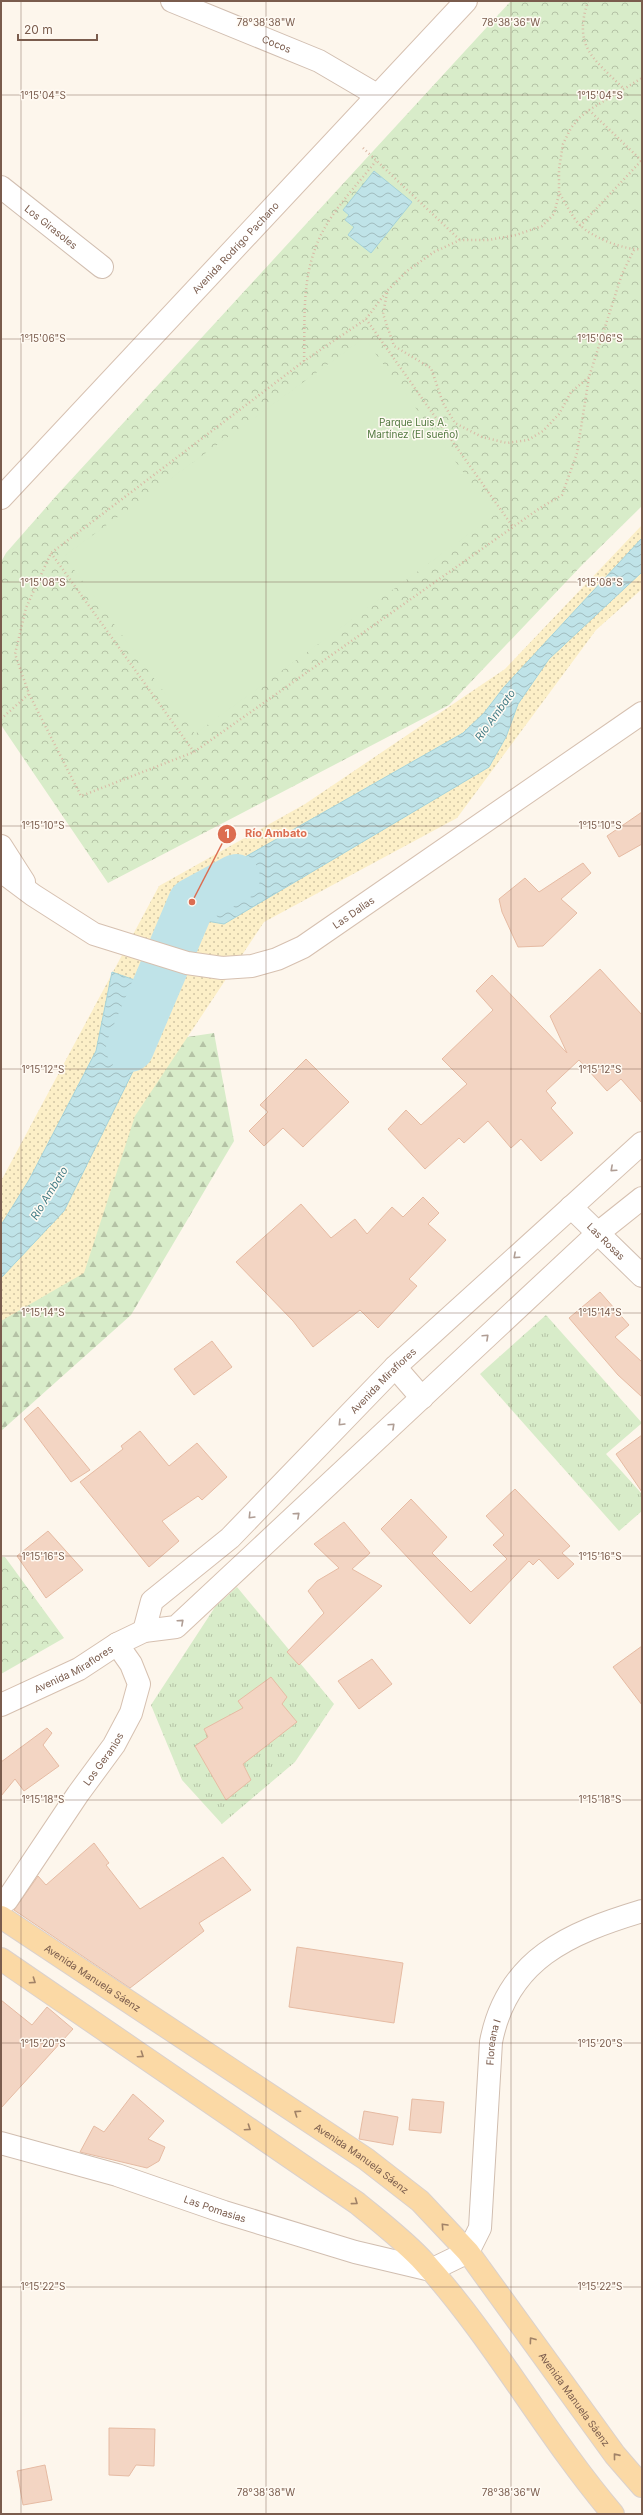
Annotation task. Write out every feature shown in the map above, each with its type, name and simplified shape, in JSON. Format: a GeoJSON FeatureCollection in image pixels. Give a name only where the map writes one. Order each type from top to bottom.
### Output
{"type":"FeatureCollection","features":[{"type":"Feature","properties":{"kind":"main road","name":"Avenida Manuela Sáenz"},"geometry":{"type":"LineString","coordinates":[[3,1907],[366,2159],[420,2201],[468,2252],[615,2455],[642,2486]]}},
{"type":"Feature","properties":{"kind":"main road"},"geometry":{"type":"LineString","coordinates":[[1,1959],[357,2203],[394,2234],[431,2270],[478,2327],[588,2484],[613,2514]]}},
{"type":"Feature","properties":{"kind":"street","name":"Cocos"},"geometry":{"type":"LineString","coordinates":[[172,1],[318,61],[377,95]]}},
{"type":"Feature","properties":{"kind":"street","name":"Avenida Rodrigo Pachano"},"geometry":{"type":"LineString","coordinates":[[2,496],[326,150],[347,130],[377,95],[466,1]]}},
{"type":"Feature","properties":{"kind":"street","name":"Los Girasoles"},"geometry":{"type":"LineString","coordinates":[[1,187],[102,267]]}},
{"type":"Feature","properties":{"kind":"street","name":"Las Dalias"},"geometry":{"type":"LineString","coordinates":[[1,871],[33,895],[94,934],[187,963],[222,968],[252,966],[277,959],[303,947],[642,713]]}},
{"type":"Feature","properties":{"kind":"street","name":"Las Dalias"},"geometry":{"type":"LineString","coordinates":[[1,846],[33,895]]}},
{"type":"Feature","properties":{"kind":"street","name":"Avenida Miraflores"},"geometry":{"type":"LineString","coordinates":[[144,1630],[152,1601],[230,1538],[395,1367],[642,1143]]}},
{"type":"Feature","properties":{"kind":"street","name":"Avenida Miraflores"},"geometry":{"type":"LineString","coordinates":[[1,1705],[79,1669],[117,1644],[144,1630],[176,1627],[598,1233],[642,1198]]}},
{"type":"Feature","properties":{"kind":"street","name":"Las Rosas"},"geometry":{"type":"LineString","coordinates":[[571,1207],[642,1276]]}},
{"type":"Feature","properties":{"kind":"street"},"geometry":{"type":"LineString","coordinates":[[395,1367],[422,1398]]}},
{"type":"Feature","properties":{"kind":"street","name":"Los Geranios"},"geometry":{"type":"LineString","coordinates":[[3,1907],[114,1745],[131,1713],[139,1684],[131,1664],[117,1644]]}},
{"type":"Feature","properties":{"kind":"street","name":"Floreana I"},"geometry":{"type":"LineString","coordinates":[[468,2252],[480,2228],[483,2197],[484,2127],[491,2042],[495,2022],[523,1972],[546,1951],[599,1924],[642,1911]]}},
{"type":"Feature","properties":{"kind":"street","name":"Las Pomasias"},"geometry":{"type":"LineString","coordinates":[[1,2143],[117,2175],[224,2212],[355,2252],[431,2270]]}},
{"type":"Feature","properties":{"kind":"street"},"geometry":{"type":"LineString","coordinates":[[431,2270],[468,2252]]}},
{"type":"Feature","properties":{"kind":"path"},"geometry":{"type":"LineString","coordinates":[[588,1],[584,18],[584,43],[592,58],[623,88]]}},
{"type":"Feature","properties":{"kind":"path"},"geometry":{"type":"LineString","coordinates":[[634,250],[622,274],[589,376],[577,453],[562,495],[513,527],[194,752],[81,796],[29,694],[16,654],[26,608],[51,553],[304,361],[366,319],[387,291],[407,271],[428,256],[460,240],[488,240],[516,235],[542,226],[554,214],[559,194],[559,169],[563,144],[579,118],[623,88],[642,78]]}},
{"type":"Feature","properties":{"kind":"path"},"geometry":{"type":"LineString","coordinates":[[580,226],[642,160],[589,110]]}},
{"type":"Feature","properties":{"kind":"path"},"geometry":{"type":"LineString","coordinates":[[347,130],[376,161],[460,240]]}},
{"type":"Feature","properties":{"kind":"path"},"geometry":{"type":"LineString","coordinates":[[304,361],[306,291],[314,251],[335,211],[376,161]]}},
{"type":"Feature","properties":{"kind":"path"},"geometry":{"type":"LineString","coordinates":[[559,194],[580,226],[611,243],[634,250],[642,249]]}},
{"type":"Feature","properties":{"kind":"path"},"geometry":{"type":"LineString","coordinates":[[387,291],[382,314],[394,346],[431,368],[443,403],[455,423],[482,437],[507,443],[528,440],[543,431],[558,414],[571,392],[589,376]]}},
{"type":"Feature","properties":{"kind":"path"},"geometry":{"type":"LineString","coordinates":[[366,319],[513,527]]}},
{"type":"Feature","properties":{"kind":"path"},"geometry":{"type":"LineString","coordinates":[[51,553],[194,752]]}},
{"type":"Feature","properties":{"kind":"path"},"geometry":{"type":"LineString","coordinates":[[1,719],[29,694]]}},
{"type":"Feature","properties":{"kind":"green space","name":"Parque Luis A. Martínez (El sueño)"},"geometry":{"type":"Polygon","coordinates":[[[511,1],[642,1],[642,506],[582,565],[449,705],[108,883],[1,725],[1,562],[6,553],[57,495],[511,1]]]}},
{"type":"Feature","properties":{"kind":"green space"},"geometry":{"type":"Polygon","coordinates":[[[364,338],[495,515],[195,734],[64,556],[364,338]]]}},
{"type":"Feature","properties":{"kind":"green space"},"geometry":{"type":"Polygon","coordinates":[[[214,1033],[234,1141],[131,1315],[1,1431],[1,1288],[154,1042],[214,1033]]]}},
{"type":"Feature","properties":{"kind":"green space"},"geometry":{"type":"Polygon","coordinates":[[[546,1315],[642,1423],[606,1454],[642,1494],[642,1511],[619,1531],[480,1374],[546,1315]]]}},
{"type":"Feature","properties":{"kind":"green space"},"geometry":{"type":"Polygon","coordinates":[[[1,1557],[5,1557],[64,1638],[1,1674],[1,1557]]]}},
{"type":"Feature","properties":{"kind":"green space"},"geometry":{"type":"Polygon","coordinates":[[[237,1587],[334,1704],[295,1762],[222,1824],[182,1780],[151,1705],[215,1607],[237,1587]]]}},
{"type":"Feature","properties":{"kind":"sand"},"geometry":{"type":"Polygon","coordinates":[[[642,525],[642,589],[596,630],[457,818],[264,922],[135,1116],[84,1273],[1,1321],[1,1181],[159,886],[305,804],[505,669],[642,525]]]}},
{"type":"Feature","properties":{"kind":"water"},"geometry":{"type":"Polygon","coordinates":[[[374,171],[412,202],[371,253],[348,235],[354,227],[345,220],[349,215],[343,210],[374,171]]]}},
{"type":"Feature","properties":{"kind":"water"},"geometry":{"type":"Polygon","coordinates":[[[642,538],[642,572],[549,659],[518,704],[506,737],[489,767],[224,924],[172,915],[187,890],[463,733],[484,713],[504,687],[642,538]]]}},
{"type":"Feature","properties":{"kind":"water"},"geometry":{"type":"Polygon","coordinates":[[[112,972],[163,990],[146,1045],[64,1211],[1,1278],[1,1225],[29,1180],[96,1051],[112,972]]]}},
{"type":"Feature","properties":{"kind":"building"},"geometry":{"type":"Polygon","coordinates":[[[642,812],[642,844],[619,857],[607,836],[642,812]]]}},
{"type":"Feature","properties":{"kind":"building"},"geometry":{"type":"Polygon","coordinates":[[[583,863],[591,873],[561,899],[577,913],[543,946],[518,947],[502,912],[499,899],[525,878],[539,892],[583,863]]]}},
{"type":"Feature","properties":{"kind":"building"},"geometry":{"type":"Polygon","coordinates":[[[600,969],[642,1015],[642,1103],[621,1079],[607,1091],[579,1060],[546,1091],[556,1103],[551,1108],[573,1133],[541,1161],[521,1139],[511,1148],[488,1121],[464,1143],[459,1138],[425,1169],[388,1129],[406,1110],[421,1125],[467,1084],[442,1059],[493,1010],[476,991],[492,975],[567,1053],[550,1016],[600,969]]]}},
{"type":"Feature","properties":{"kind":"building"},"geometry":{"type":"Polygon","coordinates":[[[306,1059],[349,1102],[303,1147],[283,1128],[264,1146],[249,1131],[268,1112],[260,1105],[306,1059]]]}},
{"type":"Feature","properties":{"kind":"building"},"geometry":{"type":"Polygon","coordinates":[[[423,1197],[439,1213],[428,1224],[446,1240],[409,1279],[417,1286],[378,1328],[360,1310],[313,1347],[293,1321],[236,1262],[301,1204],[331,1238],[355,1219],[367,1234],[392,1207],[403,1217],[423,1197]]]}},
{"type":"Feature","properties":{"kind":"building"},"geometry":{"type":"Polygon","coordinates":[[[600,1292],[629,1325],[615,1337],[642,1362],[642,1397],[618,1375],[569,1318],[600,1292]]]}},
{"type":"Feature","properties":{"kind":"building"},"geometry":{"type":"Polygon","coordinates":[[[212,1341],[232,1367],[194,1395],[174,1369],[212,1341]]]}},
{"type":"Feature","properties":{"kind":"building"},"geometry":{"type":"Polygon","coordinates":[[[38,1407],[90,1470],[71,1482],[24,1419],[38,1407]]]}},
{"type":"Feature","properties":{"kind":"building"},"geometry":{"type":"Polygon","coordinates":[[[140,1431],[169,1466],[197,1443],[227,1477],[202,1500],[198,1496],[162,1521],[179,1541],[149,1567],[80,1482],[123,1449],[121,1446],[140,1431]]]}},
{"type":"Feature","properties":{"kind":"building"},"geometry":{"type":"Polygon","coordinates":[[[642,1435],[642,1492],[616,1454],[642,1435]]]}},
{"type":"Feature","properties":{"kind":"building"},"geometry":{"type":"Polygon","coordinates":[[[515,1489],[570,1546],[562,1553],[574,1564],[558,1579],[539,1559],[533,1565],[529,1561],[470,1624],[381,1529],[411,1499],[447,1537],[432,1553],[471,1592],[507,1559],[493,1545],[504,1535],[486,1516],[515,1489]]]}},
{"type":"Feature","properties":{"kind":"building"},"geometry":{"type":"Polygon","coordinates":[[[344,1522],[370,1553],[352,1569],[382,1586],[299,1665],[287,1652],[324,1613],[308,1591],[317,1581],[339,1568],[314,1544],[344,1522]]]}},
{"type":"Feature","properties":{"kind":"building"},"geometry":{"type":"Polygon","coordinates":[[[48,1531],[83,1570],[46,1598],[17,1556],[48,1531]]]}},
{"type":"Feature","properties":{"kind":"building"},"geometry":{"type":"Polygon","coordinates":[[[642,1646],[642,1705],[613,1667],[642,1646]]]}},
{"type":"Feature","properties":{"kind":"building"},"geometry":{"type":"Polygon","coordinates":[[[372,1659],[392,1684],[359,1709],[338,1681],[372,1659]]]}},
{"type":"Feature","properties":{"kind":"building"},"geometry":{"type":"Polygon","coordinates":[[[271,1677],[287,1697],[282,1704],[297,1722],[243,1764],[251,1780],[226,1800],[195,1746],[208,1737],[204,1729],[243,1708],[238,1701],[271,1677]]]}},
{"type":"Feature","properties":{"kind":"building"},"geometry":{"type":"Polygon","coordinates":[[[47,1728],[52,1733],[43,1745],[59,1766],[24,1791],[15,1779],[1,1796],[1,1762],[47,1728]]]}},
{"type":"Feature","properties":{"kind":"building"},"geometry":{"type":"Polygon","coordinates":[[[94,1843],[109,1863],[106,1865],[140,1909],[223,1857],[251,1890],[199,1923],[204,1931],[130,1988],[14,1910],[38,1876],[46,1885],[94,1843]]]}},
{"type":"Feature","properties":{"kind":"building"},"geometry":{"type":"Polygon","coordinates":[[[297,1947],[403,1963],[394,2023],[289,2007],[297,1947]]]}},
{"type":"Feature","properties":{"kind":"building"},"geometry":{"type":"Polygon","coordinates":[[[1,2000],[32,2025],[47,2007],[73,2029],[1,2108],[1,2000]]]}},
{"type":"Feature","properties":{"kind":"building"},"geometry":{"type":"Polygon","coordinates":[[[133,2094],[164,2121],[148,2139],[165,2147],[159,2161],[147,2168],[80,2152],[94,2126],[104,2132],[133,2094]]]}},
{"type":"Feature","properties":{"kind":"building"},"geometry":{"type":"Polygon","coordinates":[[[412,2099],[444,2102],[441,2133],[409,2130],[412,2099]]]}},
{"type":"Feature","properties":{"kind":"building"},"geometry":{"type":"Polygon","coordinates":[[[364,2111],[398,2117],[393,2145],[359,2139],[364,2111]]]}},
{"type":"Feature","properties":{"kind":"building"},"geometry":{"type":"Polygon","coordinates":[[[109,2428],[155,2429],[154,2466],[136,2465],[129,2476],[109,2475],[109,2428]]]}},
{"type":"Feature","properties":{"kind":"building"},"geometry":{"type":"Polygon","coordinates":[[[45,2465],[52,2500],[23,2505],[17,2471],[45,2465]]]}},
{"type":"Feature","properties":{"kind":"waterway","name":"Río Ambato"},"geometry":{"type":"LineString","coordinates":[[130,1048],[192,902],[236,878]]}},
{"type":"Feature","properties":{"kind":"place","name":"Río Ambato"},"geometry":{"type":"Point","coordinates":[192,902]}}]}
